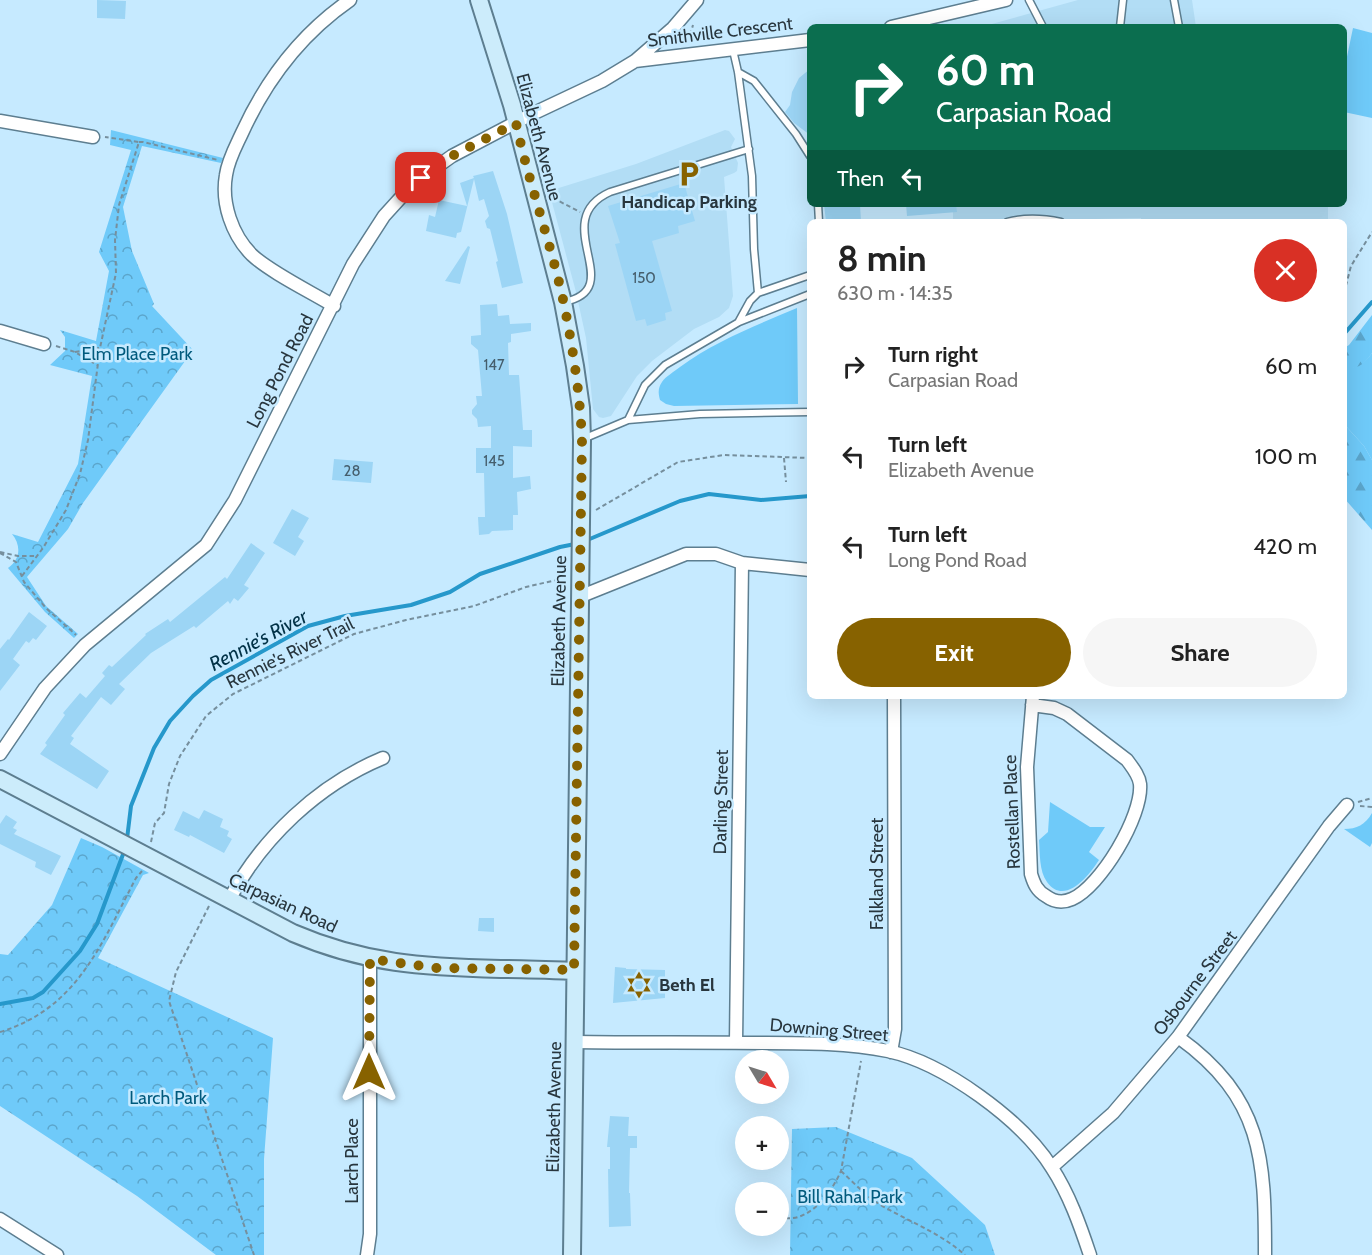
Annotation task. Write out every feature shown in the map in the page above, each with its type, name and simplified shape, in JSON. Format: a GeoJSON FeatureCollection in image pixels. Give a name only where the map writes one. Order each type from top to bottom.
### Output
{"type":"FeatureCollection","features":[{"type":"Feature","properties":{"kind":"main road","name":"Elizabeth Avenue"},"geometry":{"type":"LineString","coordinates":[[479,0],[516,123],[563,302],[581,408],[572,1255]]}},
{"type":"Feature","properties":{"kind":"main road","name":"Carpasian Road"},"geometry":{"type":"LineString","coordinates":[[0,779],[147,858],[314,942],[370,959],[437,968],[574,970]]}},
{"type":"Feature","properties":{"kind":"street"},"geometry":{"type":"LineString","coordinates":[[334,306],[253,255],[233,226],[226,207],[225,189],[229,163],[264,90],[283,63],[314,29],[350,0]]}},
{"type":"Feature","properties":{"kind":"street","name":"Long Pond Road"},"geometry":{"type":"LineString","coordinates":[[0,754],[32,704],[85,645],[206,545],[235,500],[353,264],[384,216],[404,194],[438,165],[516,123],[602,81],[635,61],[673,28],[697,0]]}},
{"type":"Feature","properties":{"kind":"street"},"geometry":{"type":"LineString","coordinates":[[904,24],[1006,0]]}},
{"type":"Feature","properties":{"kind":"street","name":"Smithville Crescent"},"geometry":{"type":"LineString","coordinates":[[635,61],[807,40]]}},
{"type":"Feature","properties":{"kind":"street"},"geometry":{"type":"LineString","coordinates":[[0,121],[93,137]]}},
{"type":"Feature","properties":{"kind":"street"},"geometry":{"type":"LineString","coordinates":[[0,331],[44,344]]}},
{"type":"Feature","properties":{"kind":"street"},"geometry":{"type":"LineString","coordinates":[[579,597],[686,554],[716,554],[742,563],[807,570]]}},
{"type":"Feature","properties":{"kind":"street","name":"Darling Street"},"geometry":{"type":"LineString","coordinates":[[736,1042],[742,563]]}},
{"type":"Feature","properties":{"kind":"street","name":"Falkland Street"},"geometry":{"type":"LineString","coordinates":[[891,1052],[895,1029],[894,699]]}},
{"type":"Feature","properties":{"kind":"street","name":"Rostellan Place"},"geometry":{"type":"LineString","coordinates":[[1033,701],[1054,708],[1074,719],[1127,760],[1140,783],[1134,814],[1113,855],[1082,893],[1070,900],[1059,902],[1041,893],[1034,885],[1031,874],[1027,776],[1033,701]]}},
{"type":"Feature","properties":{"kind":"street"},"geometry":{"type":"LineString","coordinates":[[229,900],[245,872],[259,854],[295,816],[359,768],[383,758]]}},
{"type":"Feature","properties":{"kind":"street","name":"Osbourne Street"},"geometry":{"type":"LineString","coordinates":[[1052,1167],[1113,1113],[1178,1037],[1329,826],[1347,805]]}},
{"type":"Feature","properties":{"kind":"street","name":"Larch Place"},"geometry":{"type":"LineString","coordinates":[[368,1255],[370,1234],[370,959]]}},
{"type":"Feature","properties":{"kind":"street"},"geometry":{"type":"LineString","coordinates":[[1178,1037],[1201,1054],[1226,1080],[1244,1107],[1251,1125],[1264,1179],[1265,1255]]}},
{"type":"Feature","properties":{"kind":"street","name":"Downing Street"},"geometry":{"type":"LineString","coordinates":[[575,1042],[819,1043],[866,1047],[916,1060],[941,1072],[988,1102],[1017,1126],[1052,1167],[1078,1219],[1090,1255]]}},
{"type":"Feature","properties":{"kind":"street"},"geometry":{"type":"LineString","coordinates":[[0,1219],[57,1255]]}},
{"type":"Feature","properties":{"kind":"lane"},"geometry":{"type":"LineString","coordinates":[[1029,0],[1041,24]]}},
{"type":"Feature","properties":{"kind":"lane"},"geometry":{"type":"LineString","coordinates":[[1120,24],[1123,0]]}},
{"type":"Feature","properties":{"kind":"lane"},"geometry":{"type":"LineString","coordinates":[[1174,0],[1178,24]]}},
{"type":"Feature","properties":{"kind":"lane"},"geometry":{"type":"LineString","coordinates":[[733,50],[752,176],[758,292]]}},
{"type":"Feature","properties":{"kind":"lane"},"geometry":{"type":"LineString","coordinates":[[738,72],[754,81],[807,151]]}},
{"type":"Feature","properties":{"kind":"lane"},"geometry":{"type":"LineString","coordinates":[[563,302],[583,296],[589,289],[591,282],[584,221],[585,215],[597,198],[749,149]]}},
{"type":"Feature","properties":{"kind":"lane"},"geometry":{"type":"LineString","coordinates":[[1018,219],[1046,219]]}},
{"type":"Feature","properties":{"kind":"lane"},"geometry":{"type":"LineString","coordinates":[[739,322],[758,292],[807,277]]}},
{"type":"Feature","properties":{"kind":"lane"},"geometry":{"type":"LineString","coordinates":[[628,420],[645,385],[665,365],[739,322],[807,295]]}},
{"type":"Feature","properties":{"kind":"lane"},"geometry":{"type":"LineString","coordinates":[[582,440],[628,420],[700,414],[807,412]]}},
{"type":"Feature","properties":{"kind":"path"},"geometry":{"type":"LineString","coordinates":[[688,42],[692,31],[692,21]]}},
{"type":"Feature","properties":{"kind":"path"},"geometry":{"type":"LineString","coordinates":[[93,137],[112,136],[229,163]]}},
{"type":"Feature","properties":{"kind":"path"},"geometry":{"type":"LineString","coordinates":[[22,576],[66,510],[80,474],[88,440],[100,348],[116,273],[115,232],[119,205],[139,142]]}},
{"type":"Feature","properties":{"kind":"path"},"geometry":{"type":"LineString","coordinates":[[548,195],[585,215]]}},
{"type":"Feature","properties":{"kind":"path"},"geometry":{"type":"LineString","coordinates":[[1347,281],[1351,266],[1372,232]]}},
{"type":"Feature","properties":{"kind":"path"},"geometry":{"type":"LineString","coordinates":[[44,344],[75,352],[97,365]]}},
{"type":"Feature","properties":{"kind":"path"},"geometry":{"type":"LineString","coordinates":[[75,352],[100,348]]}},
{"type":"Feature","properties":{"kind":"path"},"geometry":{"type":"LineString","coordinates":[[592,513],[678,462],[724,455],[807,458]]}},
{"type":"Feature","properties":{"kind":"path"},"geometry":{"type":"LineString","coordinates":[[784,458],[786,482]]}},
{"type":"Feature","properties":{"kind":"path"},"geometry":{"type":"LineString","coordinates":[[0,553],[37,556]]}},
{"type":"Feature","properties":{"kind":"path"},"geometry":{"type":"LineString","coordinates":[[0,553],[16,562],[22,576],[46,608],[78,637]]}},
{"type":"Feature","properties":{"kind":"path","name":"Rennie's River Trail"},"geometry":{"type":"LineString","coordinates":[[0,1032],[20,1026],[38,1016],[80,978],[94,957],[147,858],[155,823],[164,813],[169,784],[180,756],[206,716],[233,694],[354,634],[406,620],[474,606],[526,587],[568,578]]}},
{"type":"Feature","properties":{"kind":"path"},"geometry":{"type":"LineString","coordinates":[[210,904],[176,972],[169,1001],[254,1255]]}},
{"type":"Feature","properties":{"kind":"path"},"geometry":{"type":"LineString","coordinates":[[789,1217],[806,1213],[835,1185],[841,1171],[861,1058]]}},
{"type":"Feature","properties":{"kind":"path"},"geometry":{"type":"LineString","coordinates":[[841,1171],[876,1202],[939,1234],[965,1255]]}},
{"type":"Feature","properties":{"kind":"shaded area"},"geometry":{"type":"Polygon","coordinates":[[[1078,0],[1192,0],[1196,24],[992,24],[1078,0]]]}},
{"type":"Feature","properties":{"kind":"shaded area"},"geometry":{"type":"Polygon","coordinates":[[[725,130],[729,131],[735,139],[731,147],[738,163],[737,171],[724,177],[733,296],[729,308],[719,317],[694,329],[652,361],[637,376],[611,416],[599,417],[593,409],[586,338],[576,292],[549,191],[636,164],[725,130]]]}},
{"type":"Feature","properties":{"kind":"shaded area"},"geometry":{"type":"Polygon","coordinates":[[[953,207],[1328,207],[1328,219],[953,219],[953,207]]]}},
{"type":"Feature","properties":{"kind":"green space"},"geometry":{"type":"Polygon","coordinates":[[[1353,28],[1372,33],[1372,118],[1347,113],[1347,57],[1353,28]]]}},
{"type":"Feature","properties":{"kind":"green space","name":"Elm Place Park"},"geometry":{"type":"Polygon","coordinates":[[[111,130],[223,158],[221,163],[142,146],[123,207],[132,251],[154,304],[152,306],[193,350],[83,503],[68,529],[27,577],[46,606],[78,634],[74,638],[45,612],[8,568],[18,552],[17,543],[12,534],[38,542],[78,464],[92,376],[50,365],[65,351],[65,337],[60,330],[96,341],[109,271],[99,252],[131,150],[110,145],[111,130]]]}},
{"type":"Feature","properties":{"kind":"green space"},"geometry":{"type":"Polygon","coordinates":[[[797,308],[798,404],[674,406],[660,400],[659,388],[664,380],[693,358],[737,334],[797,308]]]}},
{"type":"Feature","properties":{"kind":"green space"},"geometry":{"type":"Polygon","coordinates":[[[1372,315],[1372,353],[1360,365],[1353,368],[1347,368],[1347,346],[1372,315]]]}},
{"type":"Feature","properties":{"kind":"green space"},"geometry":{"type":"Polygon","coordinates":[[[1372,353],[1372,460],[1364,446],[1347,427],[1347,368],[1360,365],[1372,353]]]}},
{"type":"Feature","properties":{"kind":"green space"},"geometry":{"type":"Polygon","coordinates":[[[1347,427],[1364,446],[1372,460],[1372,530],[1347,501],[1347,427]]]}},
{"type":"Feature","properties":{"kind":"green space"},"geometry":{"type":"Polygon","coordinates":[[[1050,802],[1090,827],[1105,827],[1089,852],[1099,860],[1083,880],[1069,890],[1054,889],[1047,882],[1040,862],[1039,840],[1048,832],[1050,802]]]}},
{"type":"Feature","properties":{"kind":"green space"},"geometry":{"type":"Polygon","coordinates":[[[1372,813],[1370,847],[1344,829],[1360,825],[1372,813]]]}},
{"type":"Feature","properties":{"kind":"green space","name":"Larch Park"},"geometry":{"type":"Polygon","coordinates":[[[81,838],[149,873],[143,875],[98,958],[273,1038],[264,1159],[264,1255],[216,1255],[137,1196],[0,1106],[0,954],[8,955],[52,905],[81,838]]]}},
{"type":"Feature","properties":{"kind":"green space","name":"Bill Rahal Park"},"geometry":{"type":"Polygon","coordinates":[[[836,1127],[912,1158],[985,1225],[995,1255],[790,1255],[792,1129],[836,1127]]]}},
{"type":"Feature","properties":{"kind":"building"},"geometry":{"type":"Polygon","coordinates":[[[97,0],[126,1],[125,19],[97,18],[97,0]]]}},
{"type":"Feature","properties":{"kind":"building"},"geometry":{"type":"Polygon","coordinates":[[[807,71],[807,133],[794,123],[785,112],[790,105],[792,92],[799,78],[807,71]]]}},
{"type":"Feature","properties":{"kind":"building"},"geometry":{"type":"Polygon","coordinates":[[[493,171],[507,214],[523,283],[502,288],[490,229],[487,228],[485,221],[489,216],[484,199],[479,201],[474,179],[461,232],[457,233],[456,238],[426,231],[429,215],[435,217],[439,200],[467,206],[460,183],[474,178],[473,176],[493,171]]]}},
{"type":"Feature","properties":{"kind":"building"},"geometry":{"type":"Polygon","coordinates":[[[684,183],[695,221],[678,226],[679,233],[652,241],[672,311],[665,313],[666,320],[647,326],[645,319],[636,321],[615,244],[620,243],[608,206],[684,183]]]}},
{"type":"Feature","properties":{"kind":"building"},"geometry":{"type":"Polygon","coordinates":[[[824,207],[860,207],[861,219],[826,219],[824,207]]]}},
{"type":"Feature","properties":{"kind":"building"},"geometry":{"type":"Polygon","coordinates":[[[906,207],[956,207],[957,212],[907,216],[906,207]]]}},
{"type":"Feature","properties":{"kind":"building"},"geometry":{"type":"Polygon","coordinates":[[[468,246],[470,247],[460,284],[445,281],[468,246]]]}},
{"type":"Feature","properties":{"kind":"building"},"geometry":{"type":"Polygon","coordinates":[[[497,304],[498,316],[509,315],[510,324],[531,323],[531,331],[511,334],[511,342],[508,343],[509,375],[519,375],[523,430],[532,430],[532,447],[513,446],[513,478],[530,476],[531,489],[517,492],[518,515],[513,515],[513,530],[492,531],[489,534],[479,535],[478,517],[485,517],[484,473],[476,473],[476,448],[491,448],[491,426],[478,427],[477,419],[472,414],[477,404],[476,396],[482,396],[478,350],[471,344],[471,336],[481,335],[480,305],[497,304]]]}},
{"type":"Feature","properties":{"kind":"building"},"geometry":{"type":"Polygon","coordinates":[[[334,459],[373,462],[371,483],[332,480],[334,459]]]}},
{"type":"Feature","properties":{"kind":"building"},"geometry":{"type":"Polygon","coordinates":[[[292,509],[309,518],[298,537],[304,541],[295,556],[273,543],[292,509]]]}},
{"type":"Feature","properties":{"kind":"building"},"geometry":{"type":"Polygon","coordinates":[[[251,543],[265,553],[244,585],[249,588],[238,601],[234,598],[230,604],[228,601],[196,628],[194,626],[151,653],[119,684],[125,689],[111,705],[101,697],[71,736],[74,738],[70,744],[109,771],[97,789],[40,754],[65,715],[63,713],[80,693],[86,698],[105,676],[102,673],[109,665],[112,667],[145,634],[168,619],[170,622],[225,577],[227,579],[251,543]]]}},
{"type":"Feature","properties":{"kind":"building"},"geometry":{"type":"Polygon","coordinates":[[[29,612],[47,626],[36,640],[33,638],[29,643],[26,641],[13,659],[20,665],[0,691],[0,649],[29,612]]]}},
{"type":"Feature","properties":{"kind":"building"},"geometry":{"type":"Polygon","coordinates":[[[204,810],[223,819],[220,827],[229,831],[227,836],[232,839],[224,853],[190,835],[189,837],[174,830],[183,811],[199,819],[204,810]]]}},
{"type":"Feature","properties":{"kind":"building"},"geometry":{"type":"Polygon","coordinates":[[[6,815],[17,822],[13,828],[17,830],[14,834],[61,856],[51,875],[35,867],[36,862],[0,844],[0,824],[6,815]]]}},
{"type":"Feature","properties":{"kind":"building"},"geometry":{"type":"Polygon","coordinates":[[[479,918],[494,918],[494,932],[478,931],[479,918]]]}},
{"type":"Feature","properties":{"kind":"building","name":"Beth El"},"geometry":{"type":"Polygon","coordinates":[[[615,967],[665,970],[665,998],[613,1003],[615,967]]]}},
{"type":"Feature","properties":{"kind":"building"},"geometry":{"type":"Polygon","coordinates":[[[610,1116],[629,1117],[628,1136],[637,1136],[637,1148],[630,1148],[631,1226],[609,1227],[610,1147],[607,1147],[610,1116]]]}},
{"type":"Feature","properties":{"kind":"waterway","name":"Rennie's River"},"geometry":{"type":"LineString","coordinates":[[1347,331],[1372,302]]}},
{"type":"Feature","properties":{"kind":"waterway","name":"Rennie's River"},"geometry":{"type":"LineString","coordinates":[[585,541],[680,501],[709,494],[761,500],[807,496]]}},
{"type":"Feature","properties":{"kind":"waterway","name":"Rennie's River"},"geometry":{"type":"LineString","coordinates":[[127,839],[131,806],[154,748],[170,721],[211,680],[308,626],[345,616],[411,605],[450,592],[480,574],[575,544]]}},
{"type":"Feature","properties":{"kind":"waterway","name":"Rennie's River"},"geometry":{"type":"LineString","coordinates":[[0,1004],[33,998],[43,992],[80,951],[97,924],[125,849]]}},
{"type":"Feature","properties":{"kind":"place","name":"Handicap Parking"},"geometry":{"type":"Point","coordinates":[689,174]}},
{"type":"Feature","properties":{"kind":"place","name":"Beth El"},"geometry":{"type":"Point","coordinates":[639,985]}},
{"type":"Feature","properties":{"kind":"route"},"geometry":{"type":"LineString","coordinates":[[369,1072],[370,959],[437,968],[574,970],[582,440],[581,408],[563,302],[516,123],[452,156],[421,178]]}}]}
